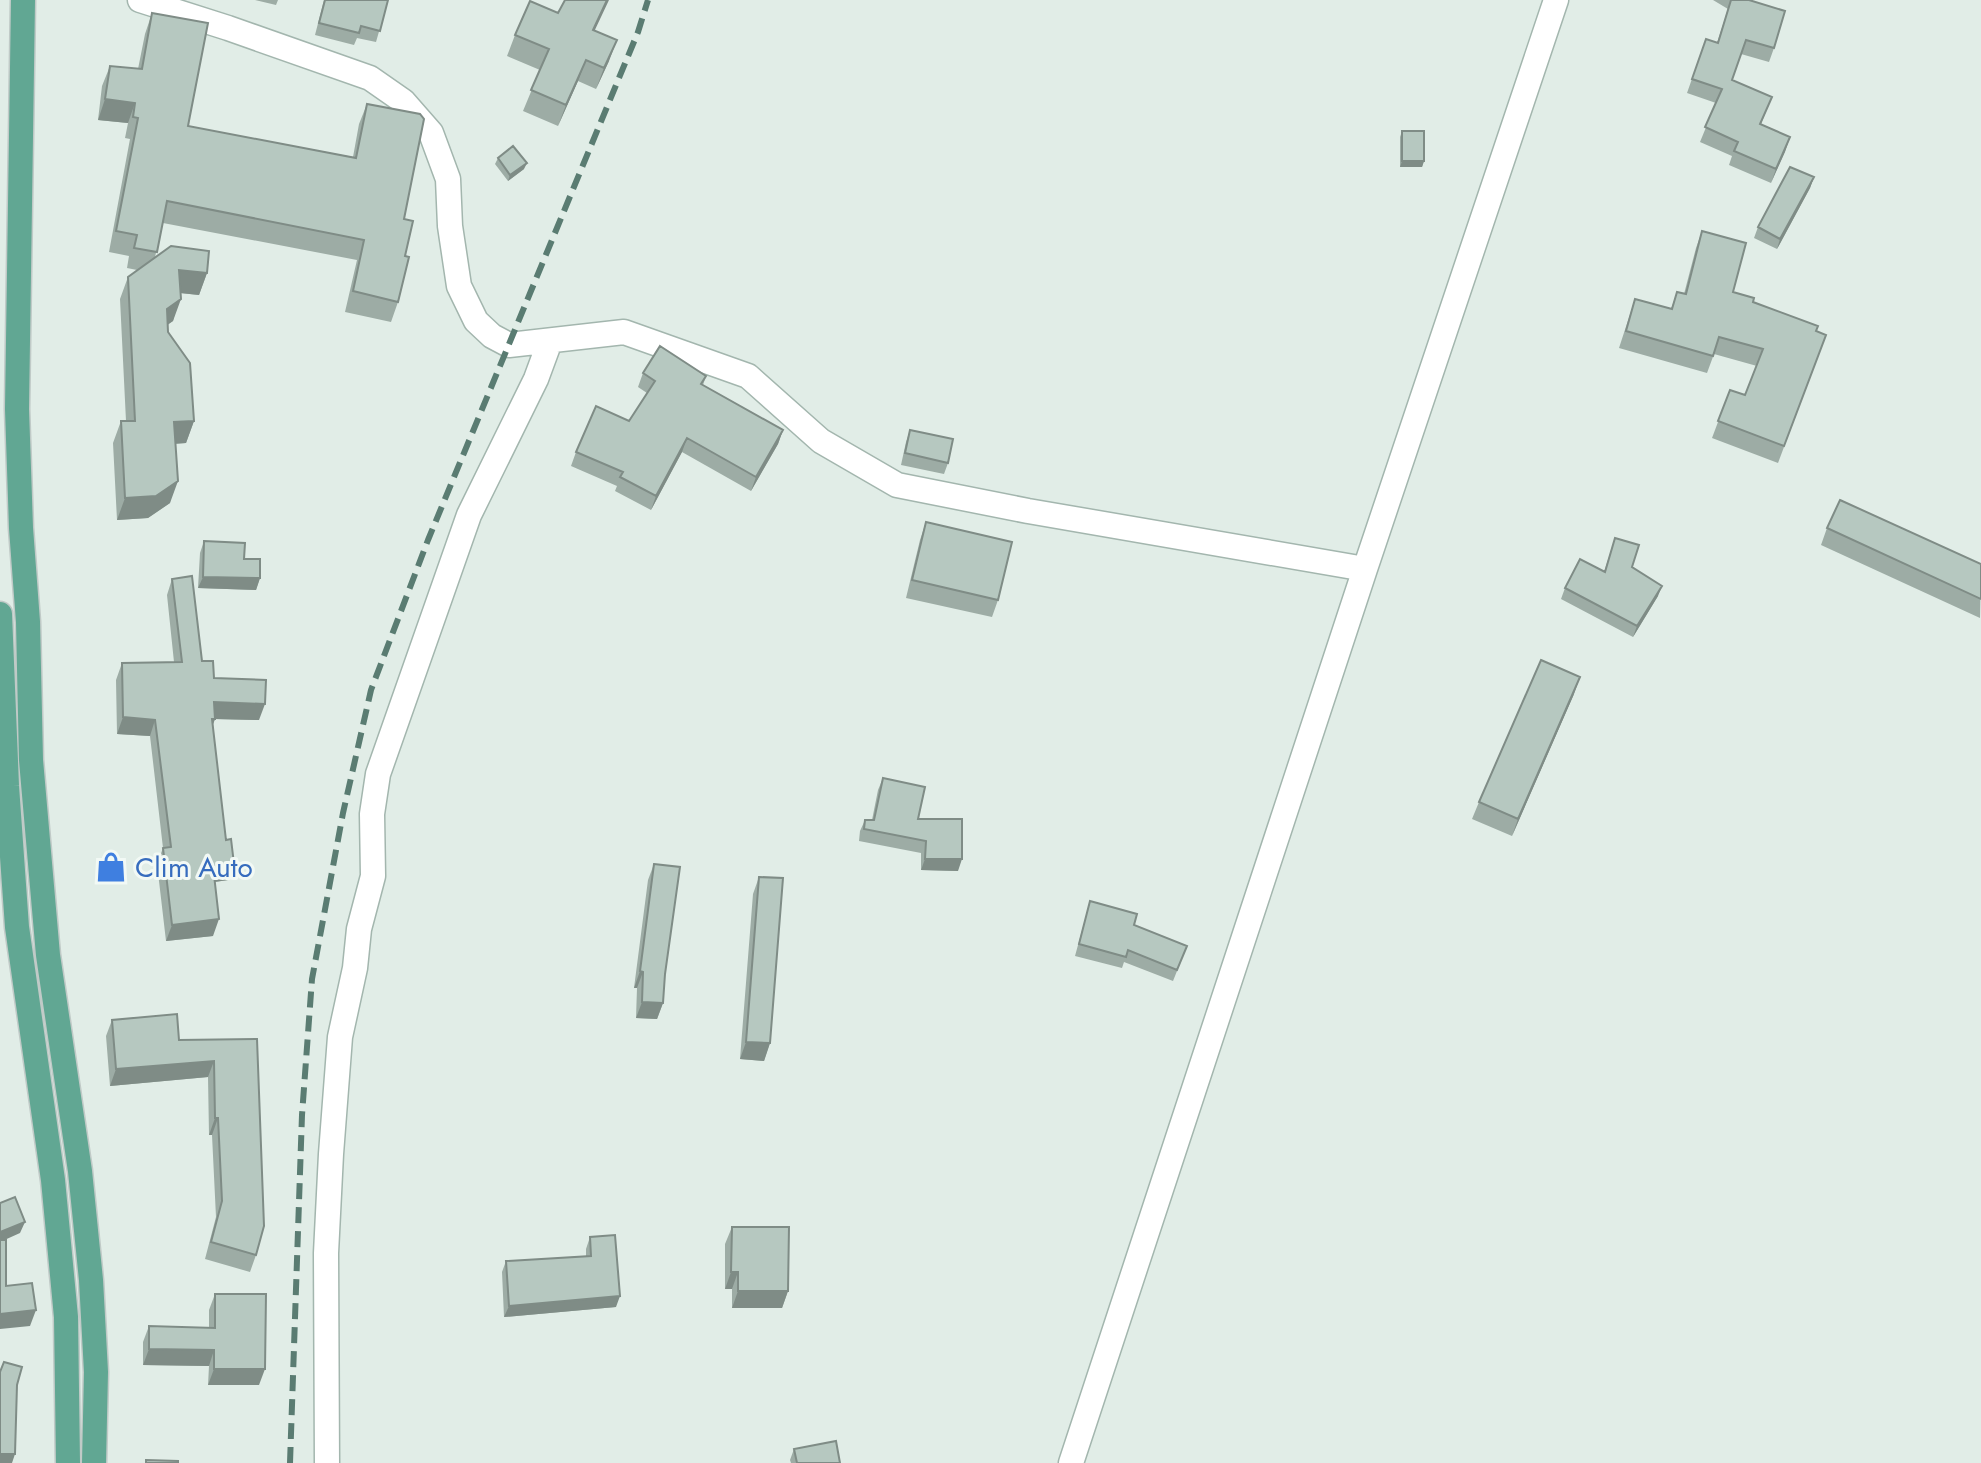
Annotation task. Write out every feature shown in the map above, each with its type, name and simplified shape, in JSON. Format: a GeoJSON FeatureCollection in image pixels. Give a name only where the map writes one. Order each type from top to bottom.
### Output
{"type":"FeatureCollection","features":[{"type":"Feature","properties":{"kind":"main road"},"geometry":{"type":"LineString","coordinates":[[23,0],[17,409],[28,622],[31,760],[48,955],[80,1171],[91,1280],[96,1372],[94,1463]]}},
{"type":"Feature","properties":{"kind":"main road"},"geometry":{"type":"LineString","coordinates":[[0,614],[17,927],[53,1180],[66,1317],[68,1463]]}},
{"type":"Feature","properties":{"kind":"street"},"geometry":{"type":"LineString","coordinates":[[140,0],[370,78],[403,101],[431,133],[448,179],[450,226],[459,286],[476,321],[492,336],[509,345],[624,332],[748,376],[821,441],[897,485],[1028,511],[1365,569]]}},
{"type":"Feature","properties":{"kind":"street"},"geometry":{"type":"LineString","coordinates":[[1071,1463],[1556,0]]}},
{"type":"Feature","properties":{"kind":"street"},"geometry":{"type":"LineString","coordinates":[[327,1463],[326,1253],[331,1154],[340,1037],[355,968],[359,929],[373,876],[372,814],[378,774],[469,515],[536,379],[550,341]]}},
{"type":"Feature","properties":{"kind":"building"},"geometry":{"type":"Polygon","coordinates":[[[325,0],[388,0],[380,31],[361,26],[359,33],[319,23],[325,0]]]}},
{"type":"Feature","properties":{"kind":"building"},"geometry":{"type":"Polygon","coordinates":[[[565,0],[607,0],[593,30],[617,40],[604,68],[586,60],[566,105],[531,90],[549,49],[515,35],[530,1],[558,13],[565,0]]]}},
{"type":"Feature","properties":{"kind":"building"},"geometry":{"type":"Polygon","coordinates":[[[1731,0],[1749,0],[1785,11],[1774,48],[1746,40],[1732,80],[1772,97],[1760,124],[1790,137],[1776,169],[1734,151],[1738,142],[1705,127],[1722,89],[1692,79],[1706,39],[1718,43],[1731,0]]]}},
{"type":"Feature","properties":{"kind":"building"},"geometry":{"type":"Polygon","coordinates":[[[152,13],[208,23],[188,126],[356,158],[367,104],[420,114],[424,119],[404,219],[413,221],[405,256],[409,257],[398,302],[353,291],[364,240],[167,201],[157,252],[134,248],[137,235],[116,231],[138,118],[133,117],[135,103],[105,99],[110,66],[142,69],[152,13]]]}},
{"type":"Feature","properties":{"kind":"building"},"geometry":{"type":"Polygon","coordinates":[[[1402,131],[1424,131],[1424,161],[1402,161],[1402,131]]]}},
{"type":"Feature","properties":{"kind":"building"},"geometry":{"type":"Polygon","coordinates":[[[513,146],[527,163],[510,175],[498,158],[513,146]]]}},
{"type":"Feature","properties":{"kind":"building"},"geometry":{"type":"Polygon","coordinates":[[[1790,167],[1814,177],[1780,239],[1758,227],[1790,167]]]}},
{"type":"Feature","properties":{"kind":"building"},"geometry":{"type":"Polygon","coordinates":[[[1702,231],[1746,243],[1733,292],[1818,326],[1816,331],[1826,335],[1784,446],[1718,421],[1730,390],[1745,395],[1763,349],[1719,337],[1713,356],[1626,331],[1635,299],[1672,309],[1677,292],[1686,294],[1702,231]]]}},
{"type":"Feature","properties":{"kind":"building"},"geometry":{"type":"Polygon","coordinates":[[[171,246],[209,251],[207,273],[179,270],[181,299],[167,309],[168,332],[190,363],[194,421],[174,422],[178,481],[156,496],[125,498],[121,421],[135,421],[128,277],[171,246]]]}},
{"type":"Feature","properties":{"kind":"building"},"geometry":{"type":"Polygon","coordinates":[[[660,346],[706,376],[701,384],[783,430],[756,477],[687,438],[656,496],[620,477],[623,472],[576,452],[596,406],[629,421],[655,381],[643,373],[660,346]]]}},
{"type":"Feature","properties":{"kind":"building"},"geometry":{"type":"Polygon","coordinates":[[[910,430],[953,439],[948,463],[905,453],[910,430]]]}},
{"type":"Feature","properties":{"kind":"building"},"geometry":{"type":"Polygon","coordinates":[[[1840,500],[1981,564],[1981,599],[1827,528],[1840,500]]]}},
{"type":"Feature","properties":{"kind":"building"},"geometry":{"type":"Polygon","coordinates":[[[926,522],[1012,542],[998,600],[912,580],[926,522]]]}},
{"type":"Feature","properties":{"kind":"building"},"geometry":{"type":"Polygon","coordinates":[[[1615,538],[1639,545],[1632,567],[1662,586],[1637,626],[1565,588],[1580,559],[1605,572],[1615,538]]]}},
{"type":"Feature","properties":{"kind":"building"},"geometry":{"type":"Polygon","coordinates":[[[204,541],[245,543],[244,559],[260,559],[260,578],[203,577],[204,541]]]}},
{"type":"Feature","properties":{"kind":"building"},"geometry":{"type":"Polygon","coordinates":[[[192,576],[202,661],[213,661],[214,678],[266,680],[265,704],[214,702],[215,719],[212,719],[226,840],[231,839],[234,864],[213,866],[219,919],[172,925],[163,848],[171,847],[155,720],[123,717],[122,663],[182,662],[172,579],[192,576]]]}},
{"type":"Feature","properties":{"kind":"building"},"geometry":{"type":"Polygon","coordinates":[[[1541,660],[1580,677],[1518,819],[1479,802],[1541,660]]]}},
{"type":"Feature","properties":{"kind":"building"},"geometry":{"type":"Polygon","coordinates":[[[883,778],[925,787],[918,819],[962,819],[962,859],[925,859],[926,841],[864,829],[865,820],[874,820],[883,778]]]}},
{"type":"Feature","properties":{"kind":"building"},"geometry":{"type":"Polygon","coordinates":[[[654,864],[680,867],[663,1003],[642,1002],[643,972],[640,971],[654,864]]]}},
{"type":"Feature","properties":{"kind":"building"},"geometry":{"type":"Polygon","coordinates":[[[759,877],[783,878],[770,1043],[746,1042],[759,877]]]}},
{"type":"Feature","properties":{"kind":"building"},"geometry":{"type":"Polygon","coordinates":[[[1090,901],[1137,914],[1134,925],[1187,946],[1177,970],[1128,950],[1126,957],[1079,944],[1090,901]]]}},
{"type":"Feature","properties":{"kind":"building"},"geometry":{"type":"Polygon","coordinates":[[[177,1014],[179,1040],[257,1039],[264,1226],[256,1255],[211,1242],[222,1201],[214,1061],[116,1069],[112,1020],[177,1014]]]}},
{"type":"Feature","properties":{"kind":"building"},"geometry":{"type":"Polygon","coordinates":[[[15,1197],[25,1222],[0,1232],[0,1203],[15,1197]]]}},
{"type":"Feature","properties":{"kind":"building"},"geometry":{"type":"Polygon","coordinates":[[[732,1227],[789,1227],[788,1291],[738,1291],[738,1272],[731,1272],[732,1227]]]}},
{"type":"Feature","properties":{"kind":"building"},"geometry":{"type":"Polygon","coordinates":[[[615,1235],[620,1296],[509,1306],[506,1261],[591,1256],[590,1237],[615,1235]]]}},
{"type":"Feature","properties":{"kind":"building"},"geometry":{"type":"Polygon","coordinates":[[[0,1240],[6,1240],[6,1286],[32,1283],[36,1310],[0,1314],[0,1240]]]}},
{"type":"Feature","properties":{"kind":"building"},"geometry":{"type":"Polygon","coordinates":[[[215,1294],[266,1294],[265,1369],[214,1369],[214,1350],[149,1349],[149,1326],[215,1328],[215,1294]]]}},
{"type":"Feature","properties":{"kind":"building"},"geometry":{"type":"Polygon","coordinates":[[[4,1362],[22,1367],[17,1385],[15,1454],[0,1454],[0,1372],[4,1362]]]}},
{"type":"Feature","properties":{"kind":"building"},"geometry":{"type":"Polygon","coordinates":[[[836,1441],[840,1463],[797,1463],[794,1449],[836,1441]]]}},
{"type":"Feature","properties":{"kind":"building"},"geometry":{"type":"Polygon","coordinates":[[[146,1460],[178,1461],[178,1463],[146,1463],[146,1460]]]}},
{"type":"Feature","properties":{"kind":"railway"},"geometry":{"type":"LineString","coordinates":[[290,1463],[302,1115],[312,979],[343,813],[371,690],[428,540],[638,32],[648,0]]}},
{"type":"Feature","properties":{"kind":"place","name":"Clim Auto"},"geometry":{"type":"Point","coordinates":[111,867]}}]}
